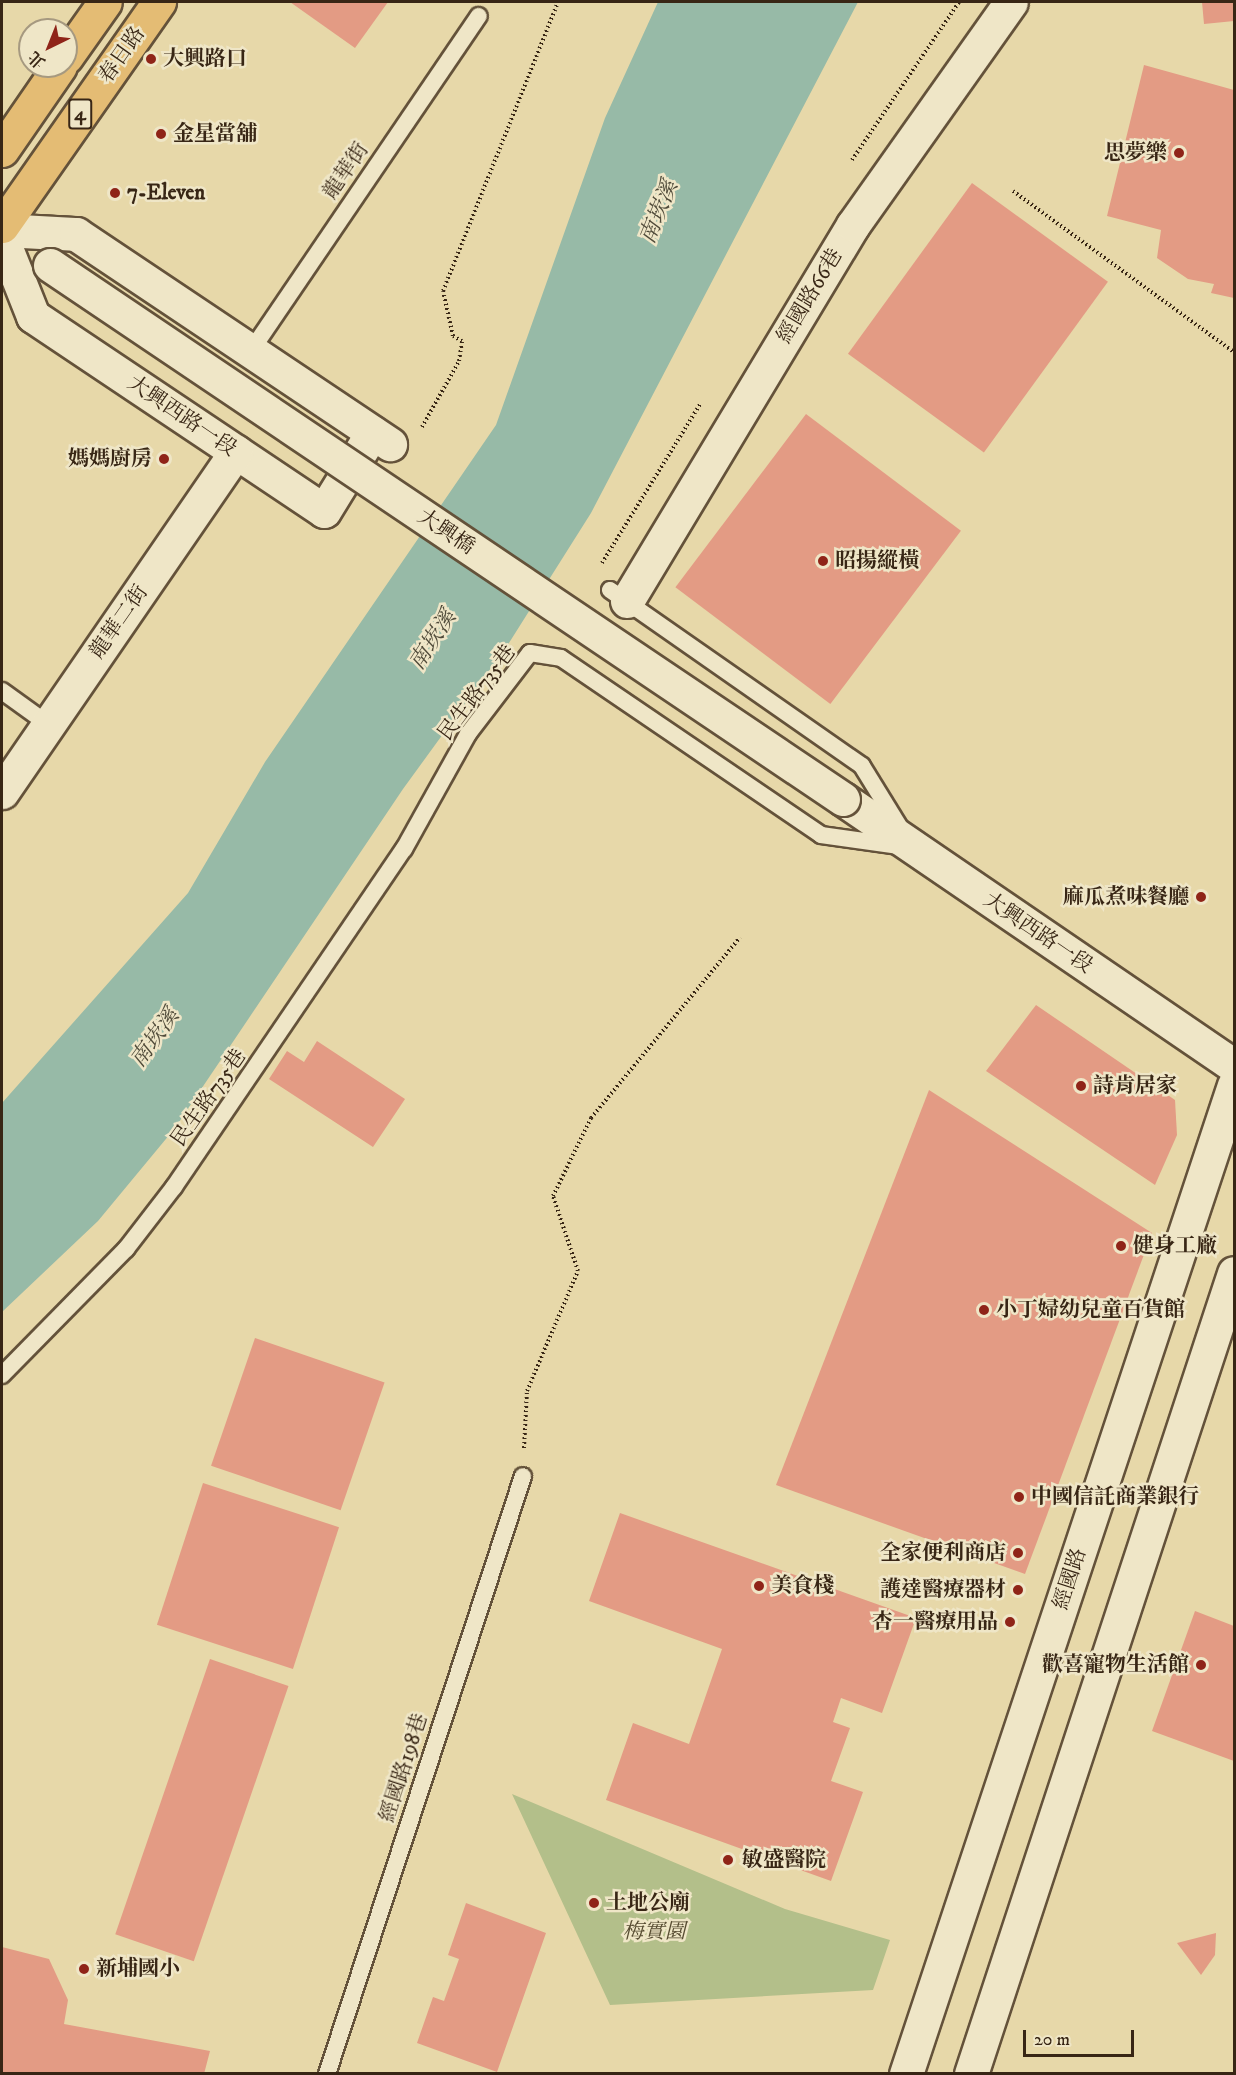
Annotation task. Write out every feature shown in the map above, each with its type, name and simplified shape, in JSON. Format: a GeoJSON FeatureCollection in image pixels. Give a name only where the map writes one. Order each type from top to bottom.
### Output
{"type":"FeatureCollection","features":[{"type":"Feature","properties":{"kind":"main road"},"geometry":{"type":"LineString","coordinates":[[78,40],[105,2]]}},
{"type":"Feature","properties":{"kind":"main road","name":"春日路"},"geometry":{"type":"LineString","coordinates":[[2,230],[159,2]]}},
{"type":"Feature","properties":{"kind":"main road","name":"4"},"geometry":{"type":"LineString","coordinates":[[2,150],[52,78]]}},
{"type":"Feature","properties":{"kind":"street","name":"經國路66巷"},"geometry":{"type":"LineString","coordinates":[[618,596],[853,225],[1011,2]]}},
{"type":"Feature","properties":{"kind":"street","name":"大興橋"},"geometry":{"type":"LineString","coordinates":[[2,230],[50,265],[843,799]]}},
{"type":"Feature","properties":{"kind":"street"},"geometry":{"type":"LineString","coordinates":[[2,230],[76,234],[251,351],[393,438]]}},
{"type":"Feature","properties":{"kind":"street","name":"大興西路一段"},"geometry":{"type":"LineString","coordinates":[[2,238],[33,316],[324,511],[393,438]]}},
{"type":"Feature","properties":{"kind":"street","name":"龍華二街"},"geometry":{"type":"LineString","coordinates":[[2,792],[236,452]]}},
{"type":"Feature","properties":{"kind":"street","name":"大興西路一段"},"geometry":{"type":"LineString","coordinates":[[843,799],[1234,1066]]}},
{"type":"Feature","properties":{"kind":"street","name":"經國路"},"geometry":{"type":"LineString","coordinates":[[906,2073],[1234,1085]]}},
{"type":"Feature","properties":{"kind":"street"},"geometry":{"type":"LineString","coordinates":[[971,2073],[1234,1273]]}},
{"type":"Feature","properties":{"kind":"lane","name":"龍華街"},"geometry":{"type":"LineString","coordinates":[[251,351],[479,16]]}},
{"type":"Feature","properties":{"kind":"lane"},"geometry":{"type":"LineString","coordinates":[[618,596],[862,766],[913,848]]}},
{"type":"Feature","properties":{"kind":"lane","name":"民生路735巷"},"geometry":{"type":"LineString","coordinates":[[2,1374],[126,1249],[174,1187],[404,849],[468,734],[531,653],[561,658],[821,835],[913,848]]}},
{"type":"Feature","properties":{"kind":"lane"},"geometry":{"type":"LineString","coordinates":[[2,692],[48,724]]}},
{"type":"Feature","properties":{"kind":"lane","name":"經國路198巷"},"geometry":{"type":"LineString","coordinates":[[327,2073],[523,1476]]}},
{"type":"Feature","properties":{"kind":"path"},"geometry":{"type":"LineString","coordinates":[[393,438],[459,361],[462,341],[453,336],[443,291],[558,2]]}},
{"type":"Feature","properties":{"kind":"path"},"geometry":{"type":"LineString","coordinates":[[931,43],[959,2]]}},
{"type":"Feature","properties":{"kind":"path"},"geometry":{"type":"LineString","coordinates":[[1013,191],[1234,352]]}},
{"type":"Feature","properties":{"kind":"path"},"geometry":{"type":"LineString","coordinates":[[523,1476],[527,1391],[578,1271],[553,1196],[591,1118],[740,937]]}},
{"type":"Feature","properties":{"kind":"green space","name":"梅實園"},"geometry":{"type":"Polygon","coordinates":[[[512,1794],[785,1909],[890,1940],[873,1990],[610,2005],[512,1794]]]}},
{"type":"Feature","properties":{"kind":"water","name":"南崁溪"},"geometry":{"type":"Polygon","coordinates":[[[658,2],[858,2],[591,513],[507,646],[403,789],[175,1128],[98,1221],[2,1312],[2,1103],[188,893],[265,762],[496,425],[605,118],[658,2]]]}},
{"type":"Feature","properties":{"kind":"building"},"geometry":{"type":"Polygon","coordinates":[[[290,2],[388,2],[355,48],[290,2]]]}},
{"type":"Feature","properties":{"kind":"building"},"geometry":{"type":"Polygon","coordinates":[[[1202,2],[1234,2],[1234,21],[1204,24],[1202,2]]]}},
{"type":"Feature","properties":{"kind":"building","name":"思夢樂"},"geometry":{"type":"Polygon","coordinates":[[[1144,65],[1234,90],[1234,298],[1211,293],[1214,284],[1188,279],[1157,258],[1161,230],[1107,216],[1144,65]]]}},
{"type":"Feature","properties":{"kind":"building"},"geometry":{"type":"Polygon","coordinates":[[[972,183],[1108,282],[984,452],[848,354],[972,183]]]}},
{"type":"Feature","properties":{"kind":"building","name":"昭揚縱橫"},"geometry":{"type":"Polygon","coordinates":[[[806,414],[961,531],[830,704],[675,587],[806,414]]]}},
{"type":"Feature","properties":{"kind":"building","name":"詩肯居家"},"geometry":{"type":"Polygon","coordinates":[[[1036,1005],[1175,1100],[1177,1135],[1155,1185],[986,1071],[1036,1005]]]}},
{"type":"Feature","properties":{"kind":"building"},"geometry":{"type":"Polygon","coordinates":[[[317,1041],[405,1099],[373,1147],[269,1079],[287,1051],[304,1062],[317,1041]]]}},
{"type":"Feature","properties":{"kind":"building","name":"小丁婦幼兒童百貨館"},"geometry":{"type":"Polygon","coordinates":[[[929,1090],[1152,1233],[1025,1574],[776,1485],[929,1090]]]}},
{"type":"Feature","properties":{"kind":"building"},"geometry":{"type":"Polygon","coordinates":[[[255,1338],[385,1383],[341,1510],[211,1466],[255,1338]]]}},
{"type":"Feature","properties":{"kind":"building"},"geometry":{"type":"Polygon","coordinates":[[[203,1483],[339,1527],[293,1669],[157,1625],[203,1483]]]}},
{"type":"Feature","properties":{"kind":"building","name":"敏盛醫院"},"geometry":{"type":"Polygon","coordinates":[[[620,1513],[916,1618],[882,1713],[841,1698],[833,1722],[850,1728],[831,1781],[863,1792],[831,1881],[606,1800],[633,1723],[689,1744],[722,1649],[589,1601],[620,1513]]]}},
{"type":"Feature","properties":{"kind":"building"},"geometry":{"type":"Polygon","coordinates":[[[1195,1611],[1234,1626],[1234,1761],[1152,1731],[1195,1611]]]}},
{"type":"Feature","properties":{"kind":"building"},"geometry":{"type":"Polygon","coordinates":[[[210,1659],[288,1686],[194,1961],[115,1934],[210,1659]]]}},
{"type":"Feature","properties":{"kind":"building"},"geometry":{"type":"Polygon","coordinates":[[[466,1903],[546,1933],[497,2072],[417,2043],[433,1997],[444,2001],[459,1959],[448,1955],[466,1903]]]}},
{"type":"Feature","properties":{"kind":"building"},"geometry":{"type":"Polygon","coordinates":[[[1216,1933],[1215,1955],[1201,1975],[1177,1943],[1216,1933]]]}},
{"type":"Feature","properties":{"kind":"building"},"geometry":{"type":"Polygon","coordinates":[[[2,1947],[49,1959],[68,2000],[64,2024],[210,2051],[204,2074],[2,2074],[2,1947]]]}},
{"type":"Feature","properties":{"kind":"place","name":"大興路口"},"geometry":{"type":"Point","coordinates":[151,59]}},
{"type":"Feature","properties":{"kind":"place","name":"金星當舖"},"geometry":{"type":"Point","coordinates":[161,134]}},
{"type":"Feature","properties":{"kind":"place","name":"思夢樂"},"geometry":{"type":"Point","coordinates":[1179,153]}},
{"type":"Feature","properties":{"kind":"place","name":"7-Eleven"},"geometry":{"type":"Point","coordinates":[115,193]}},
{"type":"Feature","properties":{"kind":"place","name":"媽媽廚房"},"geometry":{"type":"Point","coordinates":[164,459]}},
{"type":"Feature","properties":{"kind":"place","name":"昭揚縱橫"},"geometry":{"type":"Point","coordinates":[823,561]}},
{"type":"Feature","properties":{"kind":"place","name":"麻瓜煮味餐廳"},"geometry":{"type":"Point","coordinates":[1201,897]}},
{"type":"Feature","properties":{"kind":"place","name":"詩肯居家"},"geometry":{"type":"Point","coordinates":[1081,1086]}},
{"type":"Feature","properties":{"kind":"place","name":"健身工廠"},"geometry":{"type":"Point","coordinates":[1121,1246]}},
{"type":"Feature","properties":{"kind":"place","name":"小丁婦幼兒童百貨館"},"geometry":{"type":"Point","coordinates":[984,1310]}},
{"type":"Feature","properties":{"kind":"place","name":"中國信託商業銀行"},"geometry":{"type":"Point","coordinates":[1019,1497]}},
{"type":"Feature","properties":{"kind":"place","name":"全家便利商店"},"geometry":{"type":"Point","coordinates":[1018,1553]}},
{"type":"Feature","properties":{"kind":"place","name":"美食棧"},"geometry":{"type":"Point","coordinates":[759,1586]}},
{"type":"Feature","properties":{"kind":"place","name":"護達醫療器材"},"geometry":{"type":"Point","coordinates":[1018,1590]}},
{"type":"Feature","properties":{"kind":"place","name":"杏一醫療用品"},"geometry":{"type":"Point","coordinates":[1010,1622]}},
{"type":"Feature","properties":{"kind":"place","name":"歡喜寵物生活館"},"geometry":{"type":"Point","coordinates":[1201,1665]}},
{"type":"Feature","properties":{"kind":"place","name":"敏盛醫院"},"geometry":{"type":"Point","coordinates":[728,1860]}},
{"type":"Feature","properties":{"kind":"place","name":"土地公廟"},"geometry":{"type":"Point","coordinates":[594,1903]}},
{"type":"Feature","properties":{"kind":"place","name":"新埔國小"},"geometry":{"type":"Point","coordinates":[84,1969]}}]}
